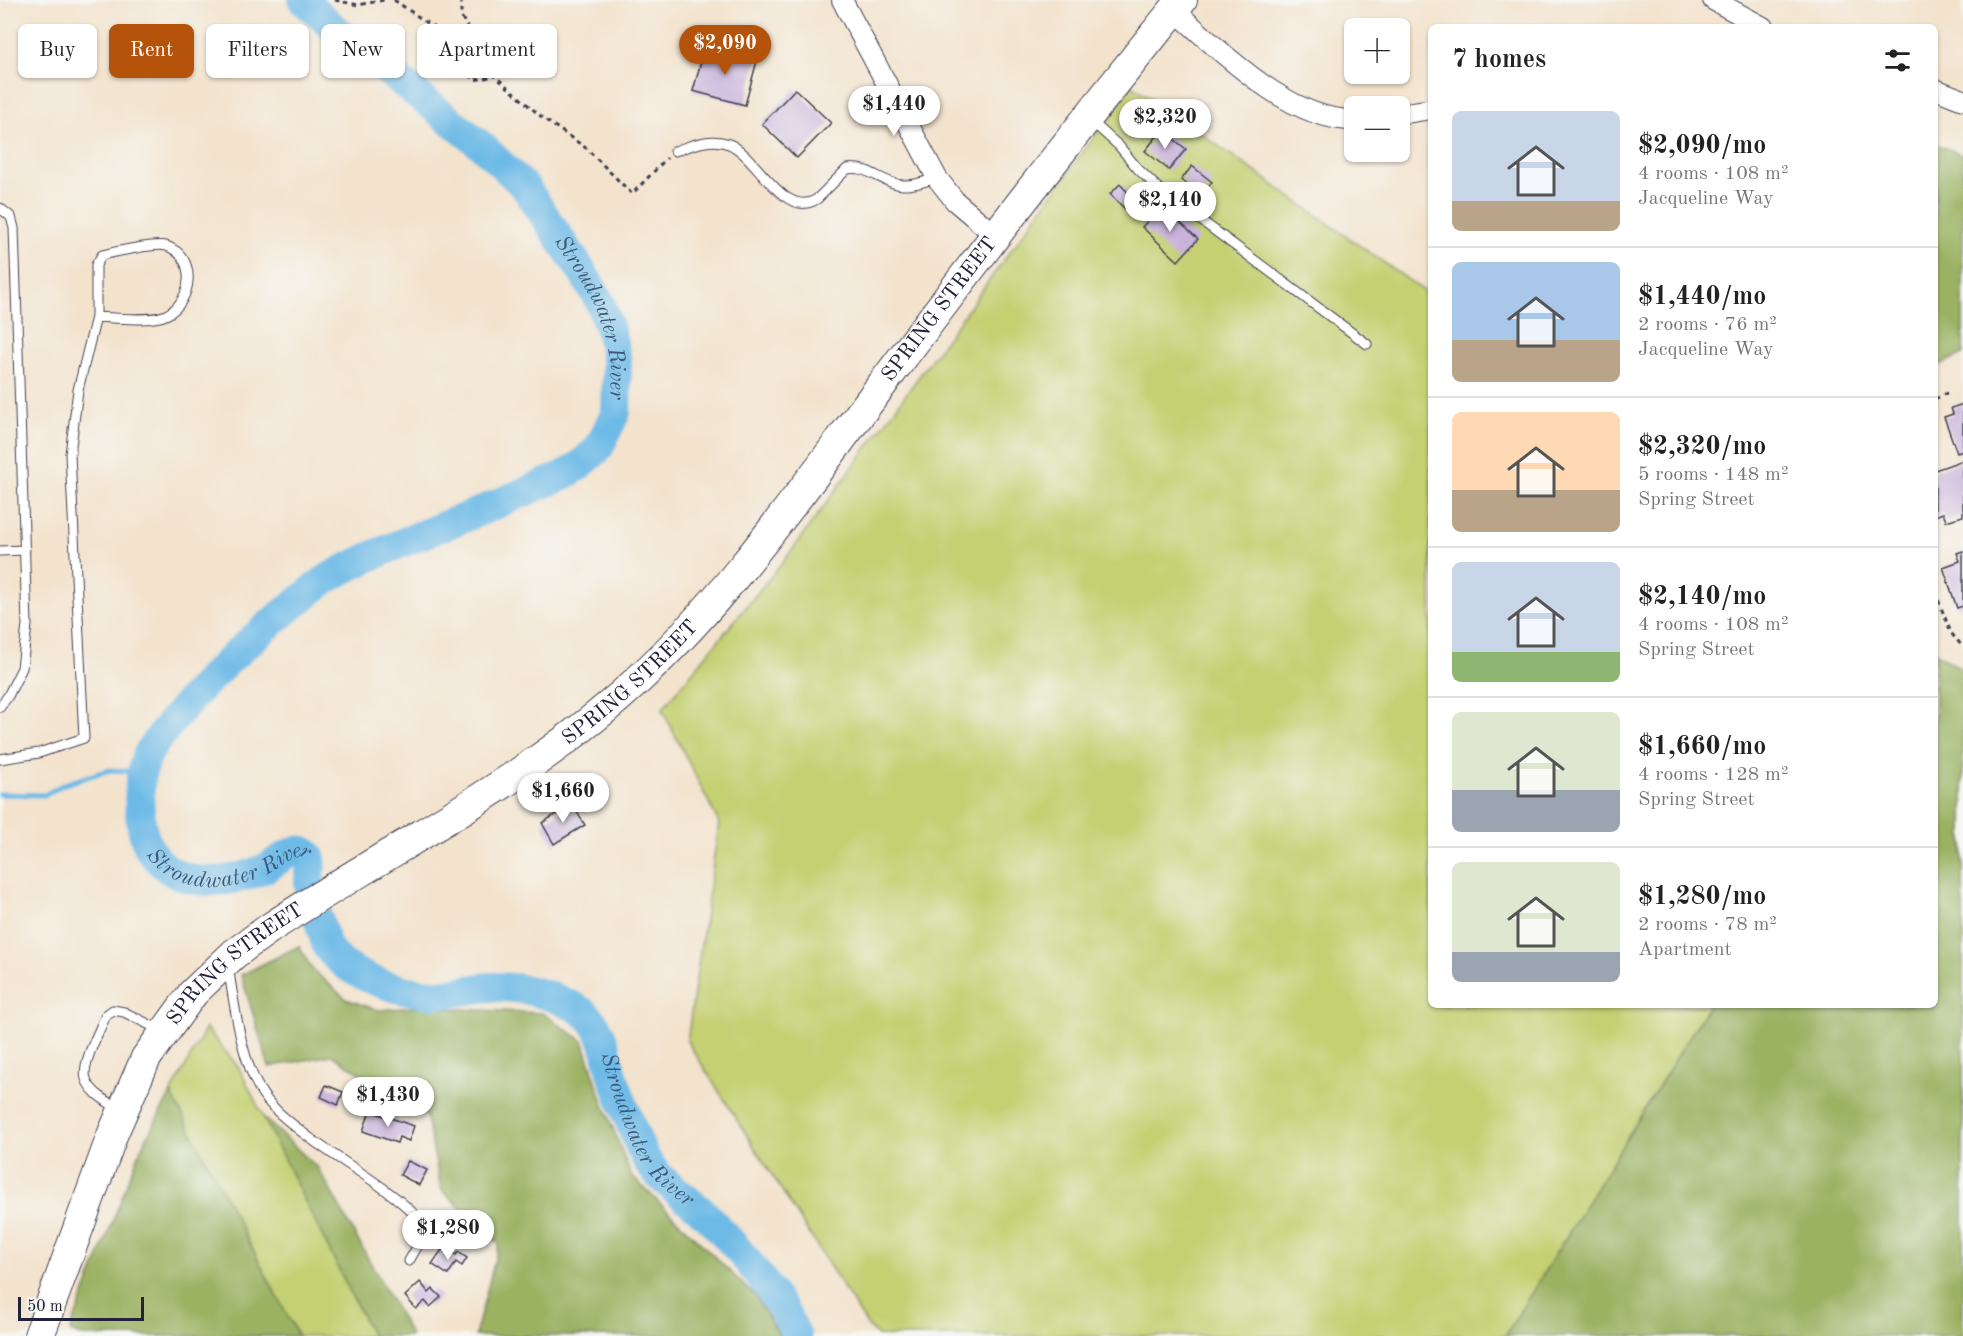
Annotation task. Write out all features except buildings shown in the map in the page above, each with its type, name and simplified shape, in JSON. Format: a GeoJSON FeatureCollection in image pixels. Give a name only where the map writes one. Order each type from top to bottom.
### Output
{"type":"FeatureCollection","features":[{"type":"Feature","properties":{"kind":"main road","name":"SPRING STREET"},"geometry":{"type":"LineString","coordinates":[[39,1336],[122,1112],[146,1058],[193,993],[261,935],[305,905],[506,781],[566,740],[637,681],[704,613],[767,537],[995,235],[1178,5]]}},
{"type":"Feature","properties":{"kind":"street"},"geometry":{"type":"LineString","coordinates":[[842,0],[937,178],[955,201],[995,235]]}},
{"type":"Feature","properties":{"kind":"street"},"geometry":{"type":"LineString","coordinates":[[1713,0],[1757,24]]}},
{"type":"Feature","properties":{"kind":"street"},"geometry":{"type":"LineString","coordinates":[[1178,5],[1235,63],[1290,102],[1327,118],[1344,119]]}},
{"type":"Feature","properties":{"kind":"street"},"geometry":{"type":"LineString","coordinates":[[1938,90],[1963,100]]}},
{"type":"Feature","properties":{"kind":"street"},"geometry":{"type":"LineString","coordinates":[[1410,112],[1428,109]]}},
{"type":"Feature","properties":{"kind":"lane"},"geometry":{"type":"LineString","coordinates":[[1088,118],[1119,146],[1159,189],[1366,344]]}},
{"type":"Feature","properties":{"kind":"lane"},"geometry":{"type":"LineString","coordinates":[[675,151],[712,141],[732,145],[787,198],[803,204],[817,199],[847,169],[863,169],[886,181],[902,185],[937,178]]}},
{"type":"Feature","properties":{"kind":"lane"},"geometry":{"type":"LineString","coordinates":[[0,208],[11,217],[14,228],[27,625],[22,668],[0,707]]}},
{"type":"Feature","properties":{"kind":"lane"},"geometry":{"type":"LineString","coordinates":[[0,759],[39,753],[84,738],[70,454],[78,390],[96,317],[96,265],[102,255],[164,245],[178,252],[188,269],[189,286],[179,306],[164,316],[134,319],[96,317]]}},
{"type":"Feature","properties":{"kind":"lane"},"geometry":{"type":"LineString","coordinates":[[0,550],[25,549]]}},
{"type":"Feature","properties":{"kind":"lane"},"geometry":{"type":"LineString","coordinates":[[227,962],[238,1026],[260,1089],[271,1105],[290,1123],[319,1146],[390,1192],[422,1222],[421,1240],[409,1261]]}},
{"type":"Feature","properties":{"kind":"lane"},"geometry":{"type":"LineString","coordinates":[[122,1112],[94,1091],[86,1080],[85,1067],[106,1015],[113,1010],[124,1012],[165,1032]]}},
{"type":"Feature","properties":{"kind":"path"},"geometry":{"type":"LineString","coordinates":[[335,0],[358,5],[384,0]]}},
{"type":"Feature","properties":{"kind":"path"},"geometry":{"type":"LineString","coordinates":[[394,0],[429,24]]}},
{"type":"Feature","properties":{"kind":"path"},"geometry":{"type":"LineString","coordinates":[[461,0],[461,16],[466,24]]}},
{"type":"Feature","properties":{"kind":"path"},"geometry":{"type":"LineString","coordinates":[[497,78],[544,119],[586,148],[632,194],[675,151]]}},
{"type":"Feature","properties":{"kind":"path"},"geometry":{"type":"LineString","coordinates":[[1938,398],[1949,392]]}},
{"type":"Feature","properties":{"kind":"path"},"geometry":{"type":"LineString","coordinates":[[1938,600],[1951,633],[1963,647]]}},
{"type":"Feature","properties":{"kind":"green space"},"geometry":{"type":"Polygon","coordinates":[[[1132,85],[1428,294],[1428,1008],[1707,1008],[1505,1336],[878,1336],[869,1328],[687,1041],[719,823],[662,709],[787,557],[1132,85]]]}},
{"type":"Feature","properties":{"kind":"green space"},"geometry":{"type":"Polygon","coordinates":[[[1938,145],[1963,155],[1963,354],[1938,366],[1938,145]]]}},
{"type":"Feature","properties":{"kind":"green space"},"geometry":{"type":"Polygon","coordinates":[[[1938,654],[1963,670],[1963,1336],[1505,1336],[1707,1008],[1938,1008],[1938,654]]]}},
{"type":"Feature","properties":{"kind":"green space"},"geometry":{"type":"Polygon","coordinates":[[[299,946],[312,969],[346,999],[378,1010],[417,1007],[542,1013],[583,1041],[602,1100],[631,1175],[756,1297],[780,1336],[475,1336],[499,1244],[441,1189],[426,1115],[332,1055],[269,1067],[241,975],[299,946]]]}},
{"type":"Feature","properties":{"kind":"green space"},"geometry":{"type":"Polygon","coordinates":[[[206,1028],[239,1068],[372,1336],[149,1336],[171,1093],[206,1028]]]}},
{"type":"Feature","properties":{"kind":"green space"},"geometry":{"type":"Polygon","coordinates":[[[171,1093],[298,1336],[83,1336],[70,1331],[141,1148],[171,1093]]]}},
{"type":"Feature","properties":{"kind":"green space"},"geometry":{"type":"Polygon","coordinates":[[[263,1117],[318,1168],[411,1336],[372,1336],[263,1117]]]}},
{"type":"Feature","properties":{"kind":"waterway","name":"Stroudwater River"},"geometry":{"type":"LineString","coordinates":[[303,0],[340,33],[482,146],[525,187],[600,302],[610,330],[617,362],[616,412],[598,449],[579,466],[561,477],[396,546],[332,576],[249,642],[191,699],[148,754],[141,779],[140,793],[144,836],[156,858],[167,868],[180,875],[208,881],[238,878],[266,868],[293,852],[303,851],[309,855],[311,861],[309,882],[327,947],[336,958],[361,975],[391,987],[422,993],[450,993],[487,987],[528,990],[570,1005],[588,1016],[600,1033],[626,1112],[648,1162],[668,1184],[701,1210],[746,1258],[769,1288],[797,1336]]}},
{"type":"Feature","properties":{"kind":"waterway"},"geometry":{"type":"LineString","coordinates":[[0,794],[45,795],[64,784],[109,770],[142,772]]}}]}
